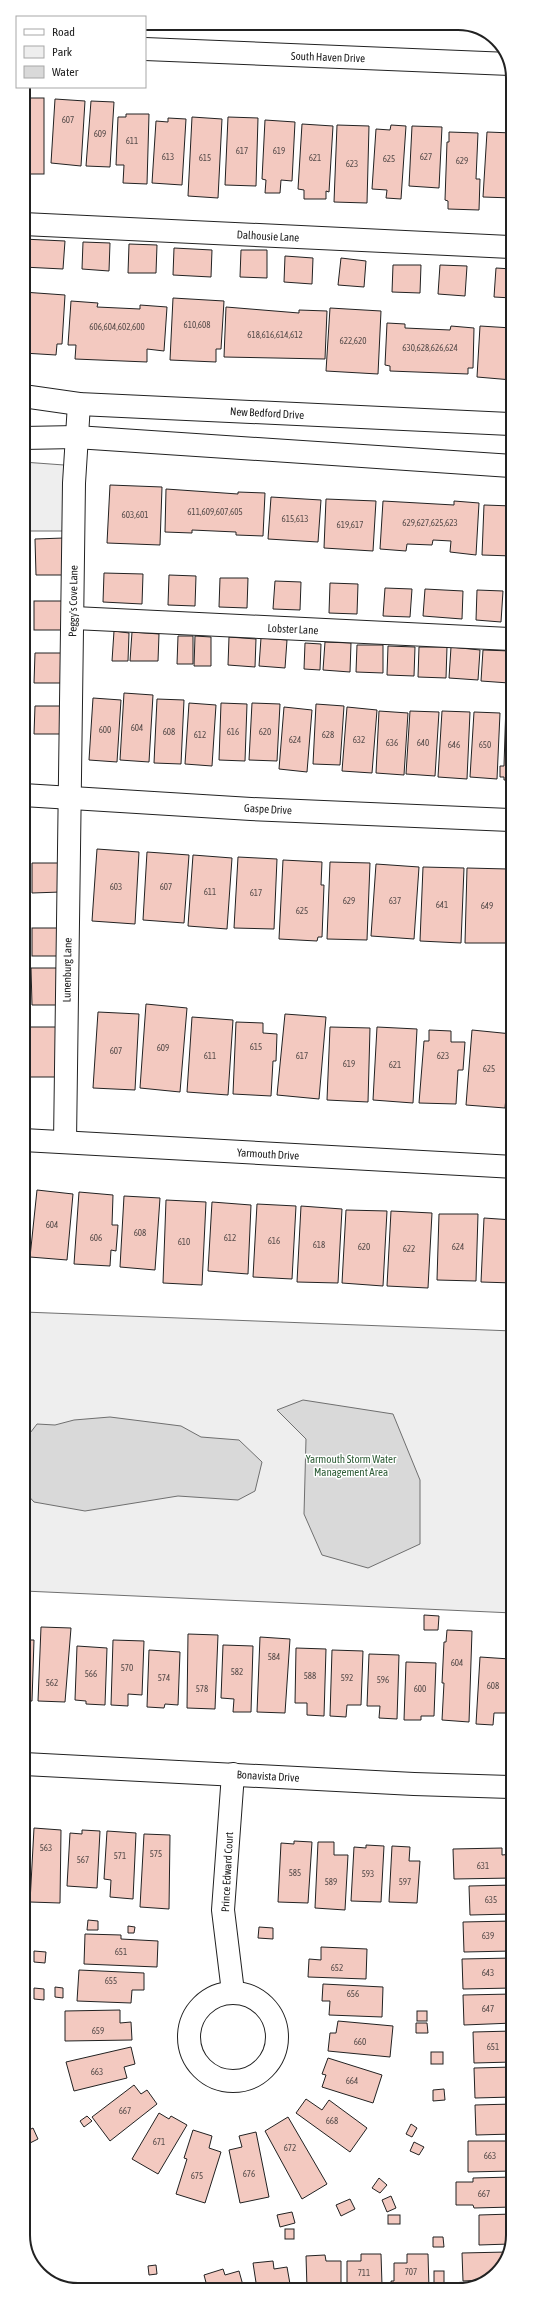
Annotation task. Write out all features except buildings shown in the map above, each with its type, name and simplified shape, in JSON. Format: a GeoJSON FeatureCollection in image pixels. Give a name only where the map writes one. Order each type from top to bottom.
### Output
{"type":"FeatureCollection","features":[{"type":"Feature","properties":{"kind":"street","name":"South Haven Drive"},"geometry":{"type":"LineString","coordinates":[[146,49],[504,64]]}},
{"type":"Feature","properties":{"kind":"street","name":"Dalhousie Lane"},"geometry":{"type":"LineString","coordinates":[[30,224],[506,247]]}},
{"type":"Feature","properties":{"kind":"street","name":"New Bedford Drive"},"geometry":{"type":"LineString","coordinates":[[30,397],[79,404],[506,424]]}},
{"type":"Feature","properties":{"kind":"street","name":"Peggy's Cove Lane"},"geometry":{"type":"LineString","coordinates":[[70,798],[76,437],[79,404]]}},
{"type":"Feature","properties":{"kind":"street"},"geometry":{"type":"LineString","coordinates":[[30,438],[76,437],[506,466]]}},
{"type":"Feature","properties":{"kind":"street","name":"Lobster Lane"},"geometry":{"type":"LineString","coordinates":[[74,618],[506,639]]}},
{"type":"Feature","properties":{"kind":"street","name":"Gaspe Drive"},"geometry":{"type":"LineString","coordinates":[[30,795],[251,809],[506,820]]}},
{"type":"Feature","properties":{"kind":"street","name":"Lunenburg Lane"},"geometry":{"type":"LineString","coordinates":[[65,1142],[70,798]]}},
{"type":"Feature","properties":{"kind":"street","name":"Yarmouth Drive"},"geometry":{"type":"LineString","coordinates":[[30,1140],[506,1167]]}},
{"type":"Feature","properties":{"kind":"street","name":"Bonavista Drive"},"geometry":{"type":"LineString","coordinates":[[30,1764],[414,1784],[506,1787]]}},
{"type":"Feature","properties":{"kind":"street","name":"Prince Edward Court"},"geometry":{"type":"LineString","coordinates":[[233,1774],[223,1910],[233,1992]]}},
{"type":"Feature","properties":{"kind":"street"},"geometry":{"type":"LineString","coordinates":[[233,1992],[244,1994],[258,2000],[272,2016],[277,2031],[277,2047],[268,2066],[252,2078],[232,2082],[219,2080],[205,2073],[197,2065],[190,2052],[188,2035],[191,2020],[204,2002],[218,1995],[233,1992]]}},
{"type":"Feature","properties":{"kind":"green space"},"geometry":{"type":"Polygon","coordinates":[[[30,463],[64,465],[64,531],[30,531],[30,463]]]}},
{"type":"Feature","properties":{"kind":"green space","name":"Yarmouth Storm Water Management Area"},"geometry":{"type":"Polygon","coordinates":[[[30,1312],[506,1331],[506,1613],[30,1591],[30,1312]]]}},
{"type":"Feature","properties":{"kind":"water"},"geometry":{"type":"Polygon","coordinates":[[[303,1400],[393,1414],[420,1480],[420,1544],[368,1568],[322,1555],[304,1514],[306,1439],[277,1410],[303,1400]]]}},
{"type":"Feature","properties":{"kind":"water"},"geometry":{"type":"Polygon","coordinates":[[[110,1417],[181,1426],[201,1437],[239,1440],[262,1462],[255,1491],[238,1500],[178,1496],[85,1511],[34,1502],[30,1498],[30,1433],[37,1424],[55,1425],[74,1420],[110,1417]]]}}]}
